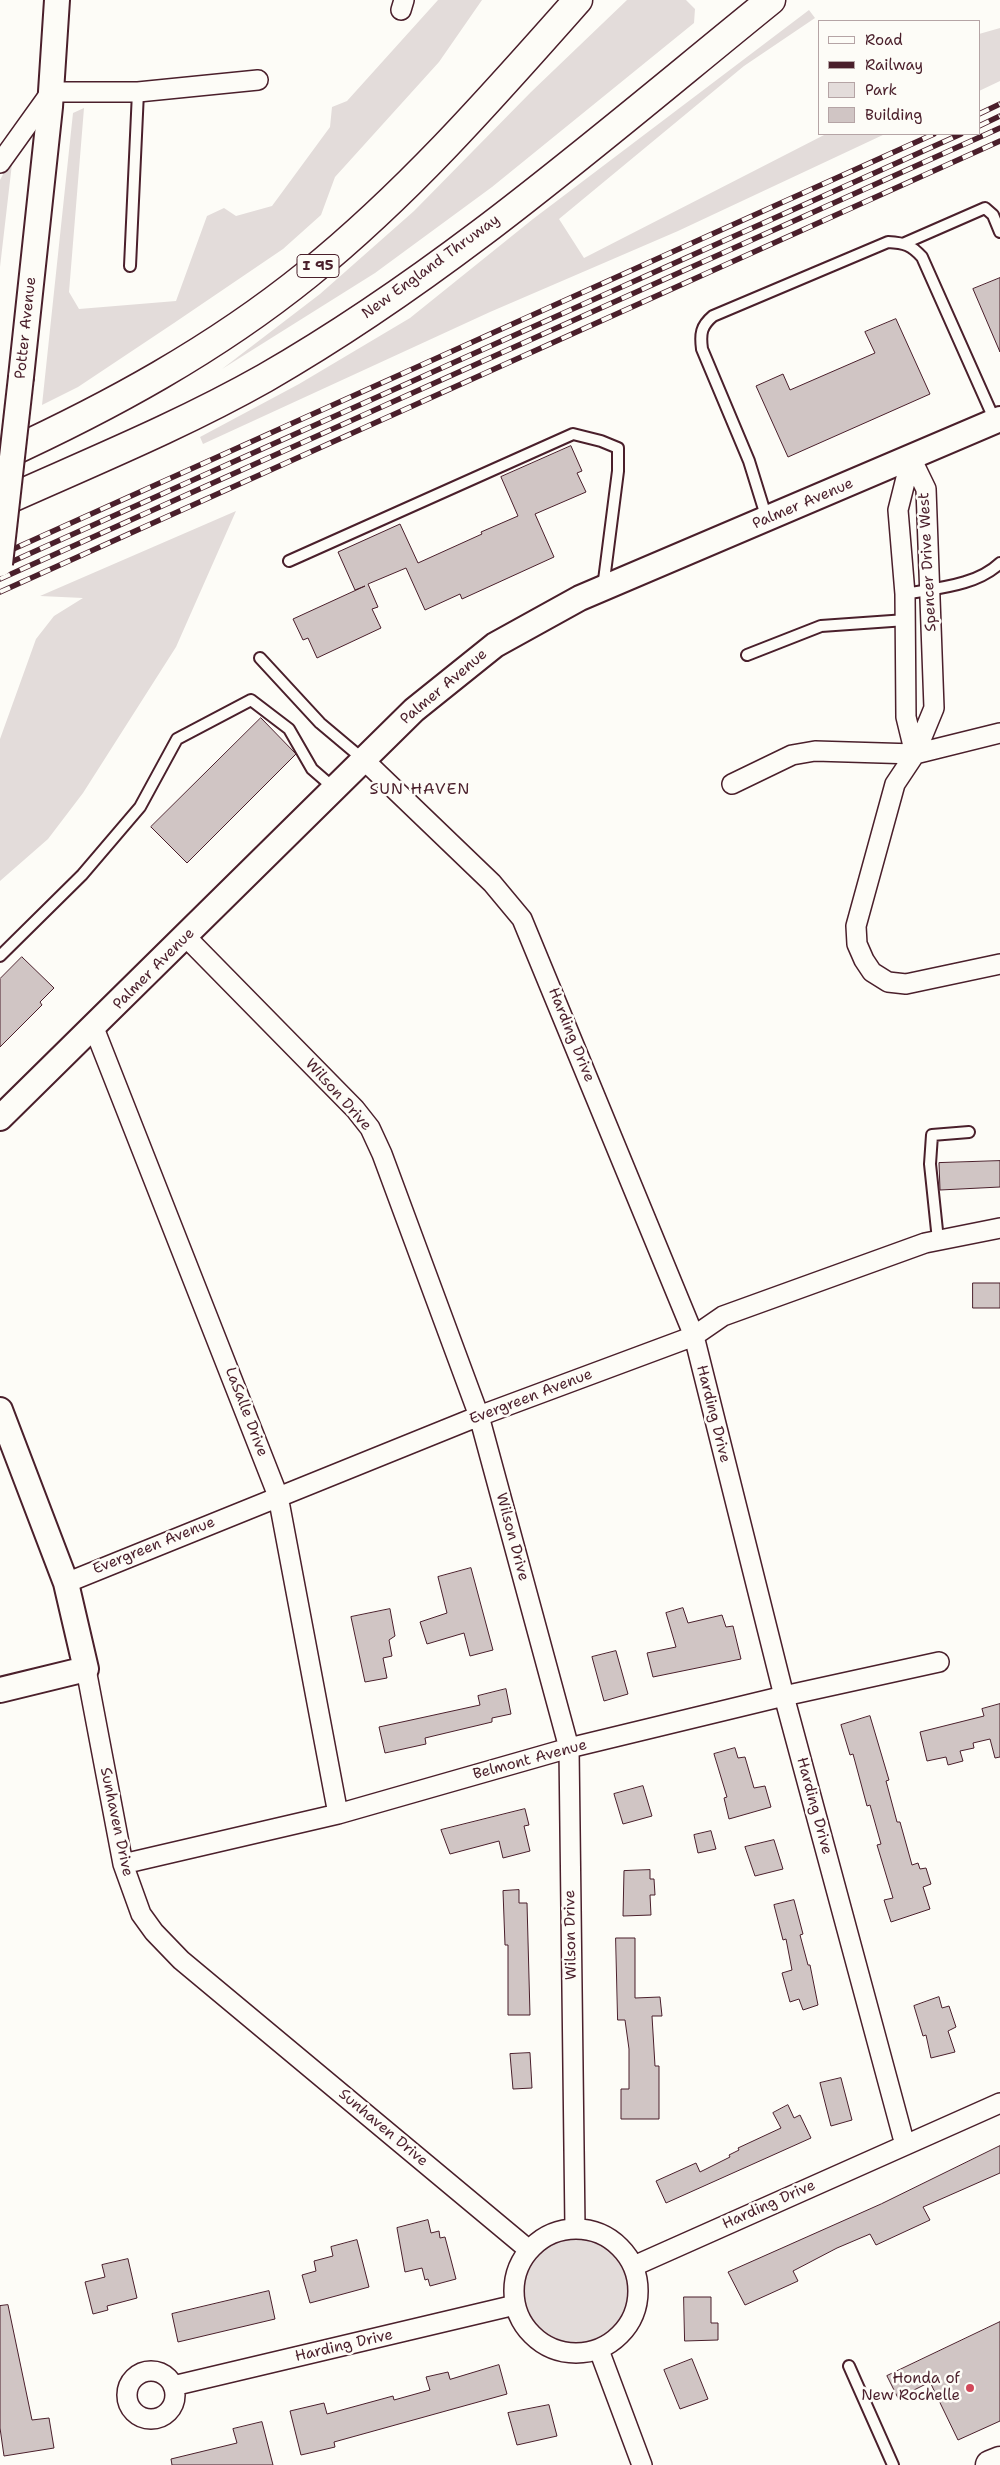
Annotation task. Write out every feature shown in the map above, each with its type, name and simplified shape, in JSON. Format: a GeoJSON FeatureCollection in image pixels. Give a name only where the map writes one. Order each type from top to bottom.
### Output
{"type":"FeatureCollection","features":[{"type":"Feature","properties":{"kind":"main road","name":"I 95"},"geometry":{"type":"LineString","coordinates":[[0,457],[66,427],[137,389],[242,323],[307,274],[363,227],[415,178],[578,0]]}},
{"type":"Feature","properties":{"kind":"main road","name":"New England Thruway"},"geometry":{"type":"LineString","coordinates":[[0,503],[182,420],[264,378],[398,294],[532,194],[771,0]]}},
{"type":"Feature","properties":{"kind":"main road"},"geometry":{"type":"LineString","coordinates":[[990,2465],[1000,2461]]}},
{"type":"Feature","properties":{"kind":"street","name":"Potter Avenue"},"geometry":{"type":"LineString","coordinates":[[0,564],[51,92],[57,0]]}},
{"type":"Feature","properties":{"kind":"street"},"geometry":{"type":"LineString","coordinates":[[0,163],[51,92],[138,92],[258,80]]}},
{"type":"Feature","properties":{"kind":"street","name":"Palmer Avenue"},"geometry":{"type":"LineString","coordinates":[[0,1118],[94,1028],[414,710],[494,645],[532,623],[602,589],[998,420]]}},
{"type":"Feature","properties":{"kind":"street","name":"Spencer Drive West"},"geometry":{"type":"LineString","coordinates":[[911,458],[926,489],[934,708],[915,754],[895,784],[856,926],[857,944],[872,972],[888,982],[906,984],[1000,964]]}},
{"type":"Feature","properties":{"kind":"street","name":"Spencer Drive West"},"geometry":{"type":"LineString","coordinates":[[911,458],[898,510],[905,594],[906,717],[915,754]]}},
{"type":"Feature","properties":{"kind":"street"},"geometry":{"type":"LineString","coordinates":[[732,784],[792,755],[814,751],[915,754],[1000,733]]}},
{"type":"Feature","properties":{"kind":"street","name":"Harding Drive"},"geometry":{"type":"LineString","coordinates":[[364,760],[492,884],[522,920],[694,1336],[784,1696],[904,2144]]}},
{"type":"Feature","properties":{"kind":"street","name":"Wilson Drive"},"geometry":{"type":"LineString","coordinates":[[186,936],[355,1109],[370,1128],[382,1154],[479,1416],[569,1748],[575,2228]]}},
{"type":"Feature","properties":{"kind":"street","name":"LaSalle Drive"},"geometry":{"type":"LineString","coordinates":[[94,1028],[278,1496],[338,1814]]}},
{"type":"Feature","properties":{"kind":"street","name":"Evergreen Avenue"},"geometry":{"type":"LineString","coordinates":[[66,1583],[479,1416],[694,1336],[723,1316],[938,1240],[1000,1228]]}},
{"type":"Feature","properties":{"kind":"street","name":"Sunhaven Drive"},"geometry":{"type":"LineString","coordinates":[[0,1410],[66,1583],[86,1669],[123,1864],[141,1914],[154,1932],[180,1960],[529,2250]]}},
{"type":"Feature","properties":{"kind":"street","name":"Belmont Avenue"},"geometry":{"type":"LineString","coordinates":[[123,1864],[338,1814],[569,1748],[784,1696],[939,1662]]}},
{"type":"Feature","properties":{"kind":"street"},"geometry":{"type":"LineString","coordinates":[[0,1690],[86,1669]]}},
{"type":"Feature","properties":{"kind":"street","name":"Harding Drive"},"geometry":{"type":"LineString","coordinates":[[634,2266],[904,2144],[1000,2103]]}},
{"type":"Feature","properties":{"kind":"street"},"geometry":{"type":"LineString","coordinates":[[575,2228],[594,2231],[610,2238],[624,2250],[634,2266],[639,2285],[638,2299],[630,2324],[617,2339],[599,2350],[582,2354],[564,2352],[547,2346],[532,2336],[522,2322],[515,2305],[514,2285],[516,2276],[519,2266],[529,2250],[543,2238],[558,2231],[575,2228]]}},
{"type":"Feature","properties":{"kind":"street","name":"Harding Drive"},"geometry":{"type":"LineString","coordinates":[[173,2386],[515,2305]]}},
{"type":"Feature","properties":{"kind":"street"},"geometry":{"type":"LineString","coordinates":[[599,2350],[642,2465]]}},
{"type":"Feature","properties":{"kind":"lane"},"geometry":{"type":"LineString","coordinates":[[130,266],[138,92]]}},
{"type":"Feature","properties":{"kind":"lane"},"geometry":{"type":"LineString","coordinates":[[905,243],[985,208],[993,215],[1000,232]]}},
{"type":"Feature","properties":{"kind":"lane"},"geometry":{"type":"LineString","coordinates":[[767,519],[749,461],[702,349],[700,334],[704,323],[713,316],[888,242],[905,243],[913,246],[922,257],[998,420]]}},
{"type":"Feature","properties":{"kind":"lane"},"geometry":{"type":"LineString","coordinates":[[289,561],[573,434],[601,441],[618,448],[618,471],[602,589]]}},
{"type":"Feature","properties":{"kind":"lane"},"geometry":{"type":"LineString","coordinates":[[905,594],[968,581],[992,570],[1000,563]]}},
{"type":"Feature","properties":{"kind":"lane"},"geometry":{"type":"LineString","coordinates":[[747,655],[821,626],[906,620]]}},
{"type":"Feature","properties":{"kind":"lane"},"geometry":{"type":"LineString","coordinates":[[260,658],[320,723],[364,760]]}},
{"type":"Feature","properties":{"kind":"lane"},"geometry":{"type":"LineString","coordinates":[[0,956],[82,875],[140,807],[177,739],[251,700],[289,729],[312,769],[335,789]]}},
{"type":"Feature","properties":{"kind":"lane"},"geometry":{"type":"LineString","coordinates":[[938,1240],[930,1164],[932,1134],[969,1132]]}},
{"type":"Feature","properties":{"kind":"lane"},"geometry":{"type":"LineString","coordinates":[[849,2366],[893,2465]]}},
{"type":"Feature","properties":{"kind":"green space"},"geometry":{"type":"Polygon","coordinates":[[[438,0],[482,0],[439,62],[335,177],[321,215],[283,249],[78,387],[42,405],[73,113],[84,108],[69,292],[79,309],[176,301],[207,216],[224,208],[236,216],[272,206],[330,127],[332,107],[347,101],[438,0]]]}},
{"type":"Feature","properties":{"kind":"green space"},"geometry":{"type":"Polygon","coordinates":[[[627,0],[686,0],[695,9],[694,23],[492,187],[375,273],[222,369],[320,294],[414,211],[531,92],[627,0]]]}},
{"type":"Feature","properties":{"kind":"green space"},"geometry":{"type":"Polygon","coordinates":[[[809,10],[815,18],[744,66],[559,219],[584,258],[824,135],[883,135],[678,231],[490,312],[203,444],[200,437],[299,384],[410,318],[533,219],[809,10]]]}},
{"type":"Feature","properties":{"kind":"green space"},"geometry":{"type":"Polygon","coordinates":[[[1000,28],[1000,81],[980,91],[980,34],[1000,28]]]}},
{"type":"Feature","properties":{"kind":"green space"},"geometry":{"type":"Polygon","coordinates":[[[13,155],[0,267],[0,180],[13,155]]]}},
{"type":"Feature","properties":{"kind":"green space"},"geometry":{"type":"Polygon","coordinates":[[[236,511],[176,647],[83,793],[48,839],[0,881],[0,739],[36,639],[54,616],[83,598],[40,596],[236,511]]]}},
{"type":"Feature","properties":{"kind":"green space"},"geometry":{"type":"Polygon","coordinates":[[[577,2234],[588,2235],[598,2239],[616,2251],[628,2269],[632,2279],[632,2301],[628,2311],[616,2329],[598,2341],[588,2345],[577,2346],[566,2345],[556,2341],[538,2329],[526,2311],[522,2301],[521,2290],[522,2279],[526,2269],[538,2251],[556,2239],[566,2235],[577,2234]]]}},
{"type":"Feature","properties":{"kind":"building"},"geometry":{"type":"Polygon","coordinates":[[[1000,278],[1000,352],[973,289],[1000,278]]]}},
{"type":"Feature","properties":{"kind":"building"},"geometry":{"type":"Polygon","coordinates":[[[896,319],[930,394],[788,457],[756,386],[783,374],[790,390],[875,353],[865,332],[896,319]]]}},
{"type":"Feature","properties":{"kind":"building"},"geometry":{"type":"Polygon","coordinates":[[[571,446],[582,471],[577,473],[586,492],[535,514],[554,557],[462,599],[460,594],[425,610],[406,568],[368,584],[378,607],[372,609],[381,628],[317,658],[308,638],[303,640],[293,619],[365,586],[355,590],[338,552],[400,524],[418,563],[482,534],[481,532],[518,516],[501,477],[571,446]]]}},
{"type":"Feature","properties":{"kind":"building"},"geometry":{"type":"Polygon","coordinates":[[[261,718],[296,754],[187,863],[151,827],[261,718]]]}},
{"type":"Feature","properties":{"kind":"building"},"geometry":{"type":"Polygon","coordinates":[[[22,957],[54,988],[40,1002],[42,1005],[0,1047],[0,979],[22,957]]]}},
{"type":"Feature","properties":{"kind":"building"},"geometry":{"type":"Polygon","coordinates":[[[1000,1161],[1000,1187],[940,1190],[939,1163],[1000,1161]]]}},
{"type":"Feature","properties":{"kind":"building"},"geometry":{"type":"Polygon","coordinates":[[[973,1283],[1000,1283],[1000,1308],[973,1308],[973,1283]]]}},
{"type":"Feature","properties":{"kind":"building"},"geometry":{"type":"Polygon","coordinates":[[[471,1568],[493,1650],[470,1656],[464,1633],[427,1644],[420,1622],[447,1613],[438,1577],[471,1568]]]}},
{"type":"Feature","properties":{"kind":"building"},"geometry":{"type":"Polygon","coordinates":[[[683,1608],[688,1623],[722,1615],[726,1627],[733,1626],[741,1659],[653,1677],[647,1653],[676,1647],[666,1613],[683,1608]]]}},
{"type":"Feature","properties":{"kind":"building"},"geometry":{"type":"Polygon","coordinates":[[[390,1609],[395,1636],[389,1640],[392,1656],[383,1658],[387,1678],[365,1682],[351,1617],[390,1609]]]}},
{"type":"Feature","properties":{"kind":"building"},"geometry":{"type":"Polygon","coordinates":[[[616,1651],[628,1694],[604,1701],[592,1657],[616,1651]]]}},
{"type":"Feature","properties":{"kind":"building"},"geometry":{"type":"Polygon","coordinates":[[[506,1689],[511,1714],[492,1718],[492,1722],[425,1738],[426,1744],[385,1753],[379,1727],[480,1705],[478,1696],[506,1689]]]}},
{"type":"Feature","properties":{"kind":"building"},"geometry":{"type":"Polygon","coordinates":[[[1000,1704],[1000,1757],[995,1758],[990,1739],[973,1743],[974,1748],[960,1751],[963,1761],[948,1765],[946,1757],[927,1761],[920,1732],[984,1716],[982,1709],[1000,1704]]]}},
{"type":"Feature","properties":{"kind":"building"},"geometry":{"type":"Polygon","coordinates":[[[870,1716],[889,1780],[886,1781],[897,1822],[900,1822],[912,1865],[918,1863],[920,1869],[926,1868],[931,1884],[923,1887],[930,1909],[891,1922],[884,1900],[893,1898],[877,1845],[881,1844],[870,1805],[867,1806],[853,1754],[850,1755],[841,1725],[870,1716]]]}},
{"type":"Feature","properties":{"kind":"building"},"geometry":{"type":"Polygon","coordinates":[[[735,1748],[738,1758],[745,1757],[754,1788],[765,1786],[771,1807],[729,1819],[724,1798],[727,1797],[714,1754],[735,1748]]]}},
{"type":"Feature","properties":{"kind":"building"},"geometry":{"type":"Polygon","coordinates":[[[643,1786],[652,1816],[623,1824],[614,1794],[643,1786]]]}},
{"type":"Feature","properties":{"kind":"building"},"geometry":{"type":"Polygon","coordinates":[[[525,1809],[529,1825],[524,1826],[530,1851],[503,1858],[499,1841],[450,1854],[441,1830],[525,1809]]]}},
{"type":"Feature","properties":{"kind":"building"},"geometry":{"type":"Polygon","coordinates":[[[711,1831],[716,1849],[698,1853],[694,1835],[711,1831]]]}},
{"type":"Feature","properties":{"kind":"building"},"geometry":{"type":"Polygon","coordinates":[[[774,1840],[783,1869],[755,1876],[745,1847],[774,1840]]]}},
{"type":"Feature","properties":{"kind":"building"},"geometry":{"type":"Polygon","coordinates":[[[650,1870],[650,1879],[654,1879],[655,1895],[650,1895],[651,1915],[623,1916],[624,1871],[650,1870]]]}},
{"type":"Feature","properties":{"kind":"building"},"geometry":{"type":"Polygon","coordinates":[[[519,1890],[519,1903],[527,1903],[530,2015],[508,2015],[508,1945],[505,1945],[503,1891],[519,1890]]]}},
{"type":"Feature","properties":{"kind":"building"},"geometry":{"type":"Polygon","coordinates":[[[794,1900],[803,1934],[800,1935],[808,1965],[810,1965],[818,2005],[803,2010],[799,1999],[790,2002],[782,1973],[792,1970],[786,1939],[783,1940],[774,1905],[794,1900]]]}},
{"type":"Feature","properties":{"kind":"building"},"geometry":{"type":"Polygon","coordinates":[[[616,1938],[635,1938],[635,1998],[660,1997],[662,2016],[652,2016],[655,2066],[659,2066],[659,2119],[621,2119],[621,2089],[629,2089],[629,2049],[625,2020],[618,2020],[616,1938]]]}},
{"type":"Feature","properties":{"kind":"building"},"geometry":{"type":"Polygon","coordinates":[[[939,1997],[942,2008],[949,2006],[956,2027],[948,2031],[955,2052],[931,2058],[926,2035],[923,2036],[914,2006],[939,1997]]]}},
{"type":"Feature","properties":{"kind":"building"},"geometry":{"type":"Polygon","coordinates":[[[530,2053],[532,2088],[513,2089],[510,2054],[530,2053]]]}},
{"type":"Feature","properties":{"kind":"building"},"geometry":{"type":"Polygon","coordinates":[[[841,2078],[852,2120],[831,2126],[820,2083],[841,2078]]]}},
{"type":"Feature","properties":{"kind":"building"},"geometry":{"type":"Polygon","coordinates":[[[788,2105],[794,2118],[800,2115],[811,2138],[666,2203],[656,2181],[696,2163],[700,2172],[730,2157],[729,2155],[739,2150],[738,2148],[781,2128],[773,2113],[788,2105]]]}},
{"type":"Feature","properties":{"kind":"building"},"geometry":{"type":"Polygon","coordinates":[[[1000,2146],[1000,2173],[923,2207],[930,2220],[876,2245],[870,2234],[837,2248],[793,2271],[798,2281],[745,2305],[728,2272],[881,2204],[1000,2146]]]}},
{"type":"Feature","properties":{"kind":"building"},"geometry":{"type":"Polygon","coordinates":[[[428,2220],[431,2233],[439,2231],[440,2238],[445,2237],[456,2279],[430,2286],[428,2279],[425,2280],[422,2268],[405,2272],[397,2228],[428,2220]]]}},
{"type":"Feature","properties":{"kind":"building"},"geometry":{"type":"Polygon","coordinates":[[[357,2240],[369,2287],[310,2303],[302,2275],[316,2271],[314,2261],[333,2256],[331,2247],[357,2240]]]}},
{"type":"Feature","properties":{"kind":"building"},"geometry":{"type":"Polygon","coordinates":[[[128,2259],[137,2298],[107,2306],[108,2310],[93,2314],[85,2282],[105,2277],[102,2265],[128,2259]]]}},
{"type":"Feature","properties":{"kind":"building"},"geometry":{"type":"Polygon","coordinates":[[[269,2291],[275,2319],[178,2342],[172,2314],[269,2291]]]}},
{"type":"Feature","properties":{"kind":"building"},"geometry":{"type":"Polygon","coordinates":[[[684,2297],[711,2297],[711,2323],[718,2323],[718,2340],[685,2341],[684,2297]]]}},
{"type":"Feature","properties":{"kind":"building"},"geometry":{"type":"Polygon","coordinates":[[[8,2305],[32,2420],[49,2418],[54,2448],[4,2456],[0,2428],[0,2306],[8,2305]]]}},
{"type":"Feature","properties":{"kind":"building","name":"Honda of New Rochelle"},"geometry":{"type":"Polygon","coordinates":[[[1000,2322],[1000,2421],[958,2440],[930,2382],[898,2398],[887,2376],[1000,2322]]]}},
{"type":"Feature","properties":{"kind":"building"},"geometry":{"type":"Polygon","coordinates":[[[692,2359],[708,2399],[680,2409],[664,2370],[692,2359]]]}},
{"type":"Feature","properties":{"kind":"building"},"geometry":{"type":"Polygon","coordinates":[[[499,2365],[507,2394],[334,2442],[335,2447],[301,2455],[290,2411],[324,2403],[327,2414],[393,2396],[394,2400],[430,2390],[426,2377],[448,2372],[450,2379],[499,2365]]]}},
{"type":"Feature","properties":{"kind":"building"},"geometry":{"type":"Polygon","coordinates":[[[549,2405],[557,2436],[517,2445],[508,2413],[549,2405]]]}},
{"type":"Feature","properties":{"kind":"building"},"geometry":{"type":"Polygon","coordinates":[[[262,2422],[273,2465],[172,2465],[171,2459],[237,2443],[233,2429],[262,2422]]]}},
{"type":"Feature","properties":{"kind":"railway"},"geometry":{"type":"LineString","coordinates":[[980,114],[1000,104]]}},
{"type":"Feature","properties":{"kind":"railway"},"geometry":{"type":"LineString","coordinates":[[980,126],[1000,116]]}},
{"type":"Feature","properties":{"kind":"railway"},"geometry":{"type":"LineString","coordinates":[[0,579],[1000,128]]}},
{"type":"Feature","properties":{"kind":"railway"},"geometry":{"type":"LineString","coordinates":[[0,555],[932,135]]}},
{"type":"Feature","properties":{"kind":"railway"},"geometry":{"type":"LineString","coordinates":[[0,567],[959,135]]}},
{"type":"Feature","properties":{"kind":"railway"},"geometry":{"type":"LineString","coordinates":[[0,592],[1000,141]]}},
{"type":"Feature","properties":{"kind":"place","name":"Honda of New Rochelle"},"geometry":{"type":"Point","coordinates":[970,2388]}},
{"type":"Feature","properties":{"kind":"district","name":"SUN HAVEN"},"geometry":{"type":"Point","coordinates":[420,790]}}]}
